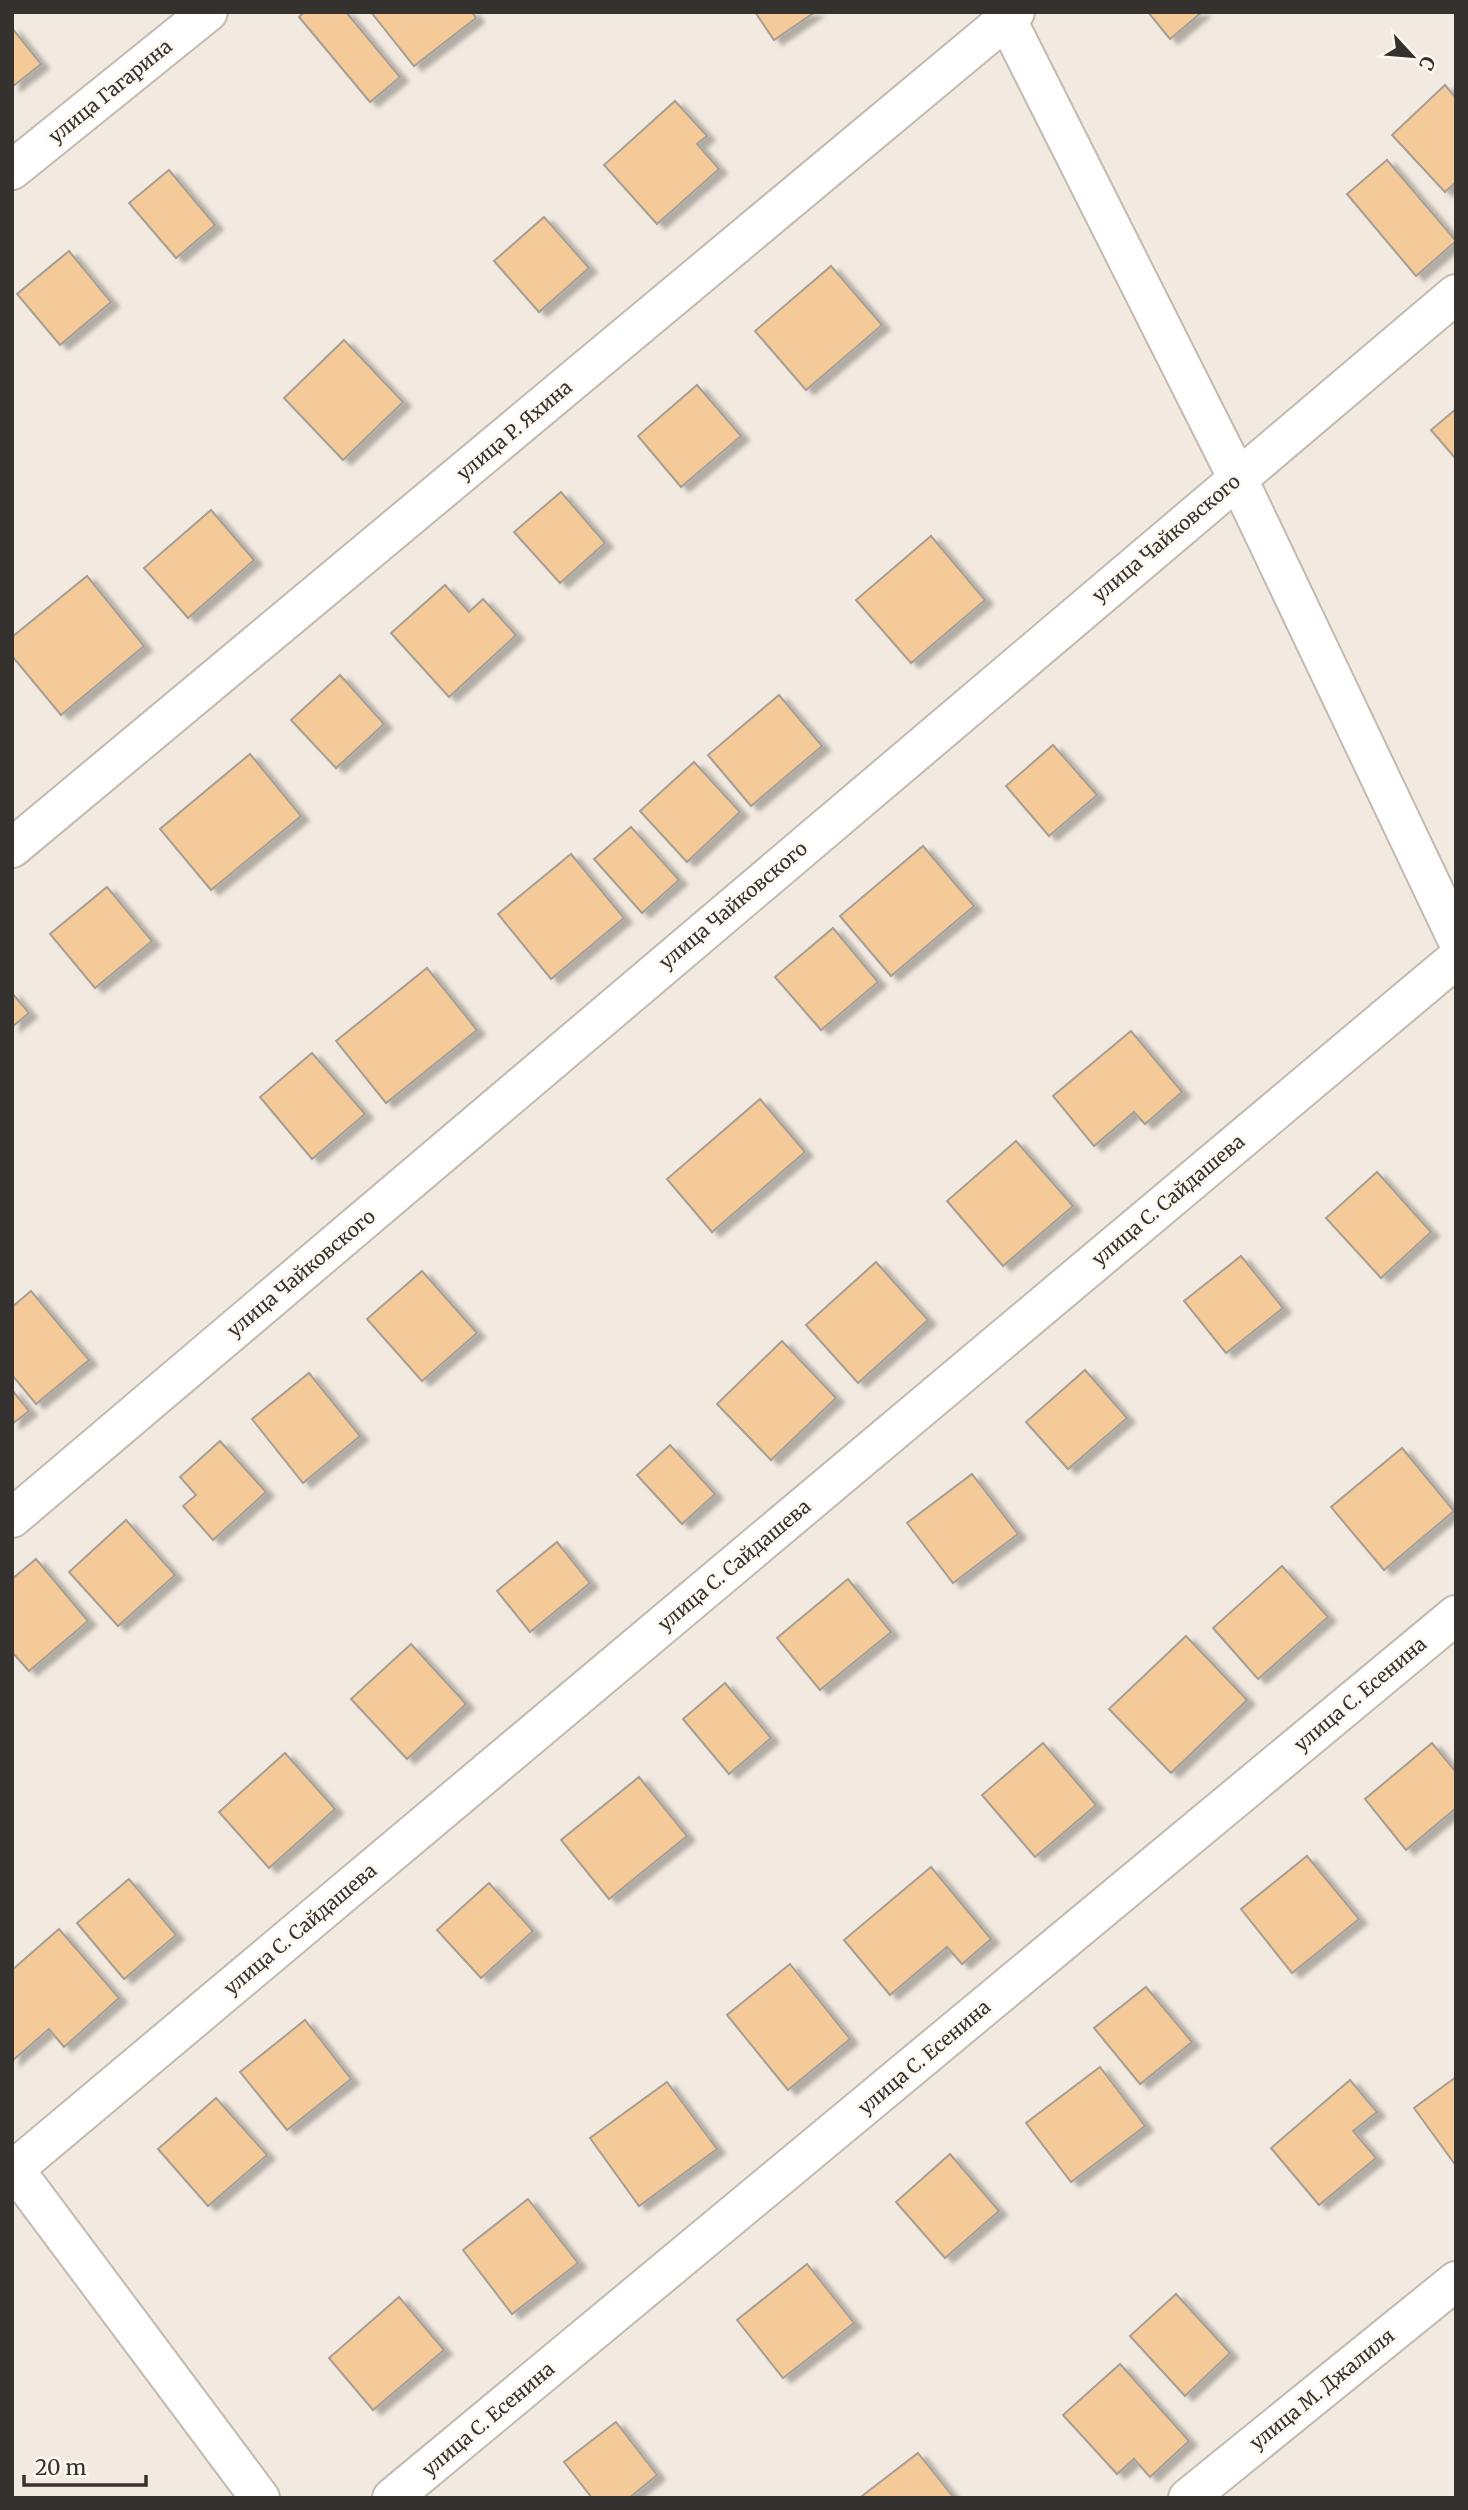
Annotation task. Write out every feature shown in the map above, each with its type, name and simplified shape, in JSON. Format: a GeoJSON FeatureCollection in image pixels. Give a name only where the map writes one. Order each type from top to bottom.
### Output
{"type":"FeatureCollection","features":[{"type":"Feature","properties":{"kind":"street","name":"улица Гагарина"},"geometry":{"type":"LineString","coordinates":[[12,170],[208,12]]}},
{"type":"Feature","properties":{"kind":"street"},"geometry":{"type":"LineString","coordinates":[[1008,15],[1237,477],[1456,937]]}},
{"type":"Feature","properties":{"kind":"street","name":"улица Р. Яхина"},"geometry":{"type":"LineString","coordinates":[[12,848],[1008,15]]}},
{"type":"Feature","properties":{"kind":"street","name":"улица Чайковского"},"geometry":{"type":"LineString","coordinates":[[12,1518],[1456,294]]}},
{"type":"Feature","properties":{"kind":"street","name":"улица С. Сайдашева"},"geometry":{"type":"LineString","coordinates":[[13,2168],[1456,959]]}},
{"type":"Feature","properties":{"kind":"street","name":"улица С. Есенина"},"geometry":{"type":"LineString","coordinates":[[392,2498],[1456,1615]]}},
{"type":"Feature","properties":{"kind":"street"},"geometry":{"type":"LineString","coordinates":[[13,2168],[260,2498]]}},
{"type":"Feature","properties":{"kind":"street","name":"улица М. Джалиля"},"geometry":{"type":"LineString","coordinates":[[1188,2498],[1456,2281]]}},
{"type":"Feature","properties":{"kind":"building"},"geometry":{"type":"Polygon","coordinates":[[[304,12],[346,12],[400,77],[370,102],[299,17],[304,12]]]}},
{"type":"Feature","properties":{"kind":"building"},"geometry":{"type":"Polygon","coordinates":[[[371,12],[472,12],[476,18],[414,66],[371,12]]]}},
{"type":"Feature","properties":{"kind":"building"},"geometry":{"type":"Polygon","coordinates":[[[755,12],[815,12],[774,40],[755,12]]]}},
{"type":"Feature","properties":{"kind":"building"},"geometry":{"type":"Polygon","coordinates":[[[1148,12],[1202,12],[1170,39],[1148,12]]]}},
{"type":"Feature","properties":{"kind":"building"},"geometry":{"type":"Polygon","coordinates":[[[12,28],[41,64],[12,87],[12,28]]]}},
{"type":"Feature","properties":{"kind":"building"},"geometry":{"type":"Polygon","coordinates":[[[1445,85],[1456,98],[1456,182],[1445,192],[1392,135],[1445,85]]]}},
{"type":"Feature","properties":{"kind":"building"},"geometry":{"type":"Polygon","coordinates":[[[675,101],[707,136],[697,144],[719,169],[657,224],[604,165],[675,101]]]}},
{"type":"Feature","properties":{"kind":"building"},"geometry":{"type":"Polygon","coordinates":[[[1387,160],[1456,241],[1416,276],[1347,194],[1387,160]]]}},
{"type":"Feature","properties":{"kind":"building"},"geometry":{"type":"Polygon","coordinates":[[[169,170],[215,225],[176,258],[129,203],[169,170]]]}},
{"type":"Feature","properties":{"kind":"building"},"geometry":{"type":"Polygon","coordinates":[[[544,217],[589,268],[539,312],[494,261],[544,217]]]}},
{"type":"Feature","properties":{"kind":"building"},"geometry":{"type":"Polygon","coordinates":[[[69,251],[111,302],[60,345],[17,294],[69,251]]]}},
{"type":"Feature","properties":{"kind":"building"},"geometry":{"type":"Polygon","coordinates":[[[831,266],[882,325],[806,390],[755,331],[831,266]]]}},
{"type":"Feature","properties":{"kind":"building"},"geometry":{"type":"Polygon","coordinates":[[[344,340],[403,402],[343,460],[284,398],[344,340]]]}},
{"type":"Feature","properties":{"kind":"building"},"geometry":{"type":"Polygon","coordinates":[[[697,385],[741,436],[681,487],[638,436],[697,385]]]}},
{"type":"Feature","properties":{"kind":"building"},"geometry":{"type":"Polygon","coordinates":[[[1456,409],[1456,459],[1431,430],[1456,409]]]}},
{"type":"Feature","properties":{"kind":"building"},"geometry":{"type":"Polygon","coordinates":[[[561,492],[605,543],[560,583],[514,532],[561,492]]]}},
{"type":"Feature","properties":{"kind":"building"},"geometry":{"type":"Polygon","coordinates":[[[211,510],[254,560],[188,618],[144,568],[211,510]]]}},
{"type":"Feature","properties":{"kind":"building"},"geometry":{"type":"Polygon","coordinates":[[[931,536],[985,600],[911,663],[856,600],[931,536]]]}},
{"type":"Feature","properties":{"kind":"building"},"geometry":{"type":"Polygon","coordinates":[[[87,576],[144,646],[61,715],[12,656],[12,637],[87,576]]]}},
{"type":"Feature","properties":{"kind":"building"},"geometry":{"type":"Polygon","coordinates":[[[445,585],[469,612],[483,599],[516,635],[449,697],[391,633],[445,585]]]}},
{"type":"Feature","properties":{"kind":"building"},"geometry":{"type":"Polygon","coordinates":[[[340,675],[384,724],[336,768],[291,720],[340,675]]]}},
{"type":"Feature","properties":{"kind":"building"},"geometry":{"type":"Polygon","coordinates":[[[779,695],[822,746],[751,806],[708,755],[779,695]]]}},
{"type":"Feature","properties":{"kind":"building"},"geometry":{"type":"Polygon","coordinates":[[[1053,745],[1097,795],[1049,836],[1006,786],[1053,745]]]}},
{"type":"Feature","properties":{"kind":"building"},"geometry":{"type":"Polygon","coordinates":[[[250,754],[301,816],[211,890],[160,829],[250,754]]]}},
{"type":"Feature","properties":{"kind":"building"},"geometry":{"type":"Polygon","coordinates":[[[694,762],[740,812],[687,862],[640,811],[694,762]]]}},
{"type":"Feature","properties":{"kind":"building"},"geometry":{"type":"Polygon","coordinates":[[[631,827],[679,880],[642,913],[594,859],[631,827]]]}},
{"type":"Feature","properties":{"kind":"building"},"geometry":{"type":"Polygon","coordinates":[[[923,846],[974,906],[891,976],[840,916],[923,846]]]}},
{"type":"Feature","properties":{"kind":"building"},"geometry":{"type":"Polygon","coordinates":[[[571,854],[624,918],[551,979],[498,914],[571,854]]]}},
{"type":"Feature","properties":{"kind":"building"},"geometry":{"type":"Polygon","coordinates":[[[107,887],[152,941],[95,988],[50,934],[107,887]]]}},
{"type":"Feature","properties":{"kind":"building"},"geometry":{"type":"Polygon","coordinates":[[[833,928],[878,982],[821,1030],[775,977],[833,928]]]}},
{"type":"Feature","properties":{"kind":"building"},"geometry":{"type":"Polygon","coordinates":[[[427,968],[477,1030],[386,1103],[336,1041],[427,968]]]}},
{"type":"Feature","properties":{"kind":"building"},"geometry":{"type":"Polygon","coordinates":[[[12,993],[29,1013],[12,1027],[12,993]]]}},
{"type":"Feature","properties":{"kind":"building"},"geometry":{"type":"Polygon","coordinates":[[[1131,1031],[1182,1092],[1145,1124],[1134,1112],[1094,1146],[1053,1096],[1131,1031]]]}},
{"type":"Feature","properties":{"kind":"building"},"geometry":{"type":"Polygon","coordinates":[[[312,1053],[365,1114],[312,1159],[260,1097],[312,1053]]]}},
{"type":"Feature","properties":{"kind":"building"},"geometry":{"type":"Polygon","coordinates":[[[760,1099],[805,1152],[712,1232],[667,1179],[760,1099]]]}},
{"type":"Feature","properties":{"kind":"building"},"geometry":{"type":"Polygon","coordinates":[[[1016,1141],[1073,1206],[1003,1266],[947,1201],[1016,1141]]]}},
{"type":"Feature","properties":{"kind":"building"},"geometry":{"type":"Polygon","coordinates":[[[1377,1172],[1431,1232],[1381,1278],[1326,1218],[1377,1172]]]}},
{"type":"Feature","properties":{"kind":"building"},"geometry":{"type":"Polygon","coordinates":[[[1241,1256],[1283,1308],[1226,1353],[1184,1301],[1241,1256]]]}},
{"type":"Feature","properties":{"kind":"building"},"geometry":{"type":"Polygon","coordinates":[[[876,1262],[928,1320],[858,1383],[806,1325],[876,1262]]]}},
{"type":"Feature","properties":{"kind":"building"},"geometry":{"type":"Polygon","coordinates":[[[422,1271],[477,1333],[422,1381],[367,1319],[422,1271]]]}},
{"type":"Feature","properties":{"kind":"building"},"geometry":{"type":"Polygon","coordinates":[[[31,1291],[89,1360],[36,1404],[12,1375],[12,1307],[31,1291]]]}},
{"type":"Feature","properties":{"kind":"building"},"geometry":{"type":"Polygon","coordinates":[[[782,1341],[836,1398],[771,1460],[717,1404],[782,1341]]]}},
{"type":"Feature","properties":{"kind":"building"},"geometry":{"type":"Polygon","coordinates":[[[1085,1370],[1127,1418],[1068,1469],[1026,1422],[1085,1370]]]}},
{"type":"Feature","properties":{"kind":"building"},"geometry":{"type":"Polygon","coordinates":[[[309,1373],[360,1436],[303,1483],[252,1419],[309,1373]]]}},
{"type":"Feature","properties":{"kind":"building"},"geometry":{"type":"Polygon","coordinates":[[[12,1390],[29,1411],[12,1424],[12,1390]]]}},
{"type":"Feature","properties":{"kind":"building"},"geometry":{"type":"Polygon","coordinates":[[[220,1441],[266,1492],[213,1540],[183,1506],[196,1495],[180,1477],[220,1441]]]}},
{"type":"Feature","properties":{"kind":"building"},"geometry":{"type":"Polygon","coordinates":[[[670,1445],[715,1494],[682,1524],[637,1475],[670,1445]]]}},
{"type":"Feature","properties":{"kind":"building"},"geometry":{"type":"Polygon","coordinates":[[[1402,1448],[1454,1511],[1384,1570],[1331,1507],[1402,1448]]]}},
{"type":"Feature","properties":{"kind":"building"},"geometry":{"type":"Polygon","coordinates":[[[972,1474],[1018,1534],[953,1583],[907,1523],[972,1474]]]}},
{"type":"Feature","properties":{"kind":"building"},"geometry":{"type":"Polygon","coordinates":[[[126,1520],[175,1575],[118,1626],[69,1572],[126,1520]]]}},
{"type":"Feature","properties":{"kind":"building"},"geometry":{"type":"Polygon","coordinates":[[[557,1542],[590,1583],[530,1632],[497,1591],[557,1542]]]}},
{"type":"Feature","properties":{"kind":"building"},"geometry":{"type":"Polygon","coordinates":[[[36,1559],[88,1621],[29,1671],[12,1652],[12,1579],[36,1559]]]}},
{"type":"Feature","properties":{"kind":"building"},"geometry":{"type":"Polygon","coordinates":[[[1282,1566],[1328,1617],[1258,1679],[1213,1628],[1282,1566]]]}},
{"type":"Feature","properties":{"kind":"building"},"geometry":{"type":"Polygon","coordinates":[[[848,1579],[891,1632],[820,1690],[777,1638],[848,1579]]]}},
{"type":"Feature","properties":{"kind":"building"},"geometry":{"type":"Polygon","coordinates":[[[1186,1636],[1247,1700],[1171,1773],[1109,1709],[1186,1636]]]}},
{"type":"Feature","properties":{"kind":"building"},"geometry":{"type":"Polygon","coordinates":[[[411,1644],[466,1704],[407,1759],[351,1699],[411,1644]]]}},
{"type":"Feature","properties":{"kind":"building"},"geometry":{"type":"Polygon","coordinates":[[[725,1683],[771,1738],[729,1774],[683,1719],[725,1683]]]}},
{"type":"Feature","properties":{"kind":"building"},"geometry":{"type":"Polygon","coordinates":[[[1043,1743],[1096,1805],[1035,1857],[982,1795],[1043,1743]]]}},
{"type":"Feature","properties":{"kind":"building"},"geometry":{"type":"Polygon","coordinates":[[[1432,1743],[1456,1772],[1456,1808],[1406,1850],[1365,1799],[1432,1743]]]}},
{"type":"Feature","properties":{"kind":"building"},"geometry":{"type":"Polygon","coordinates":[[[285,1753],[335,1809],[269,1868],[219,1812],[285,1753]]]}},
{"type":"Feature","properties":{"kind":"building"},"geometry":{"type":"Polygon","coordinates":[[[639,1777],[687,1836],[609,1899],[561,1840],[639,1777]]]}},
{"type":"Feature","properties":{"kind":"building"},"geometry":{"type":"Polygon","coordinates":[[[1307,1856],[1359,1919],[1292,1973],[1241,1909],[1307,1856]]]}},
{"type":"Feature","properties":{"kind":"building"},"geometry":{"type":"Polygon","coordinates":[[[931,1867],[991,1939],[962,1964],[947,1947],[890,1995],[844,1940],[931,1867]]]}},
{"type":"Feature","properties":{"kind":"building"},"geometry":{"type":"Polygon","coordinates":[[[129,1879],[176,1935],[124,1979],[77,1923],[129,1879]]]}},
{"type":"Feature","properties":{"kind":"building"},"geometry":{"type":"Polygon","coordinates":[[[489,1883],[533,1931],[481,1978],[437,1930],[489,1883]]]}},
{"type":"Feature","properties":{"kind":"building"},"geometry":{"type":"Polygon","coordinates":[[[59,1929],[119,1998],[64,2047],[49,2029],[12,2061],[12,1970],[59,1929]]]}},
{"type":"Feature","properties":{"kind":"building"},"geometry":{"type":"Polygon","coordinates":[[[790,1964],[850,2039],[788,2090],[727,2015],[790,1964]]]}},
{"type":"Feature","properties":{"kind":"building"},"geometry":{"type":"Polygon","coordinates":[[[1146,1987],[1192,2042],[1140,2084],[1094,2028],[1146,1987]]]}},
{"type":"Feature","properties":{"kind":"building"},"geometry":{"type":"Polygon","coordinates":[[[305,2020],[351,2079],[287,2130],[240,2072],[305,2020]]]}},
{"type":"Feature","properties":{"kind":"building"},"geometry":{"type":"Polygon","coordinates":[[[1100,2067],[1145,2126],[1071,2182],[1026,2123],[1100,2067]]]}},
{"type":"Feature","properties":{"kind":"building"},"geometry":{"type":"Polygon","coordinates":[[[1456,2077],[1456,2162],[1454,2163],[1414,2108],[1456,2077]]]}},
{"type":"Feature","properties":{"kind":"building"},"geometry":{"type":"Polygon","coordinates":[[[1350,2080],[1377,2112],[1353,2131],[1376,2158],[1319,2205],[1271,2148],[1350,2080]]]}},
{"type":"Feature","properties":{"kind":"building"},"geometry":{"type":"Polygon","coordinates":[[[667,2082],[717,2149],[639,2206],[590,2138],[667,2082]]]}},
{"type":"Feature","properties":{"kind":"building"},"geometry":{"type":"Polygon","coordinates":[[[216,2098],[267,2155],[208,2206],[158,2149],[216,2098]]]}},
{"type":"Feature","properties":{"kind":"building"},"geometry":{"type":"Polygon","coordinates":[[[950,2154],[999,2211],[945,2258],[896,2202],[950,2154]]]}},
{"type":"Feature","properties":{"kind":"building"},"geometry":{"type":"Polygon","coordinates":[[[528,2199],[578,2263],[512,2314],[463,2250],[528,2199]]]}},
{"type":"Feature","properties":{"kind":"building"},"geometry":{"type":"Polygon","coordinates":[[[807,2264],[854,2323],[783,2378],[737,2320],[807,2264]]]}},
{"type":"Feature","properties":{"kind":"building"},"geometry":{"type":"Polygon","coordinates":[[[1176,2294],[1230,2353],[1185,2396],[1130,2336],[1176,2294]]]}},
{"type":"Feature","properties":{"kind":"building"},"geometry":{"type":"Polygon","coordinates":[[[399,2297],[444,2350],[373,2410],[329,2358],[399,2297]]]}},
{"type":"Feature","properties":{"kind":"building"},"geometry":{"type":"Polygon","coordinates":[[[1120,2364],[1189,2441],[1150,2477],[1134,2459],[1117,2474],[1063,2415],[1120,2364]]]}},
{"type":"Feature","properties":{"kind":"building"},"geometry":{"type":"Polygon","coordinates":[[[616,2422],[657,2475],[629,2498],[592,2498],[564,2462],[616,2422]]]}},
{"type":"Feature","properties":{"kind":"building"},"geometry":{"type":"Polygon","coordinates":[[[918,2453],[954,2498],[863,2498],[862,2496],[918,2453]]]}}]}
